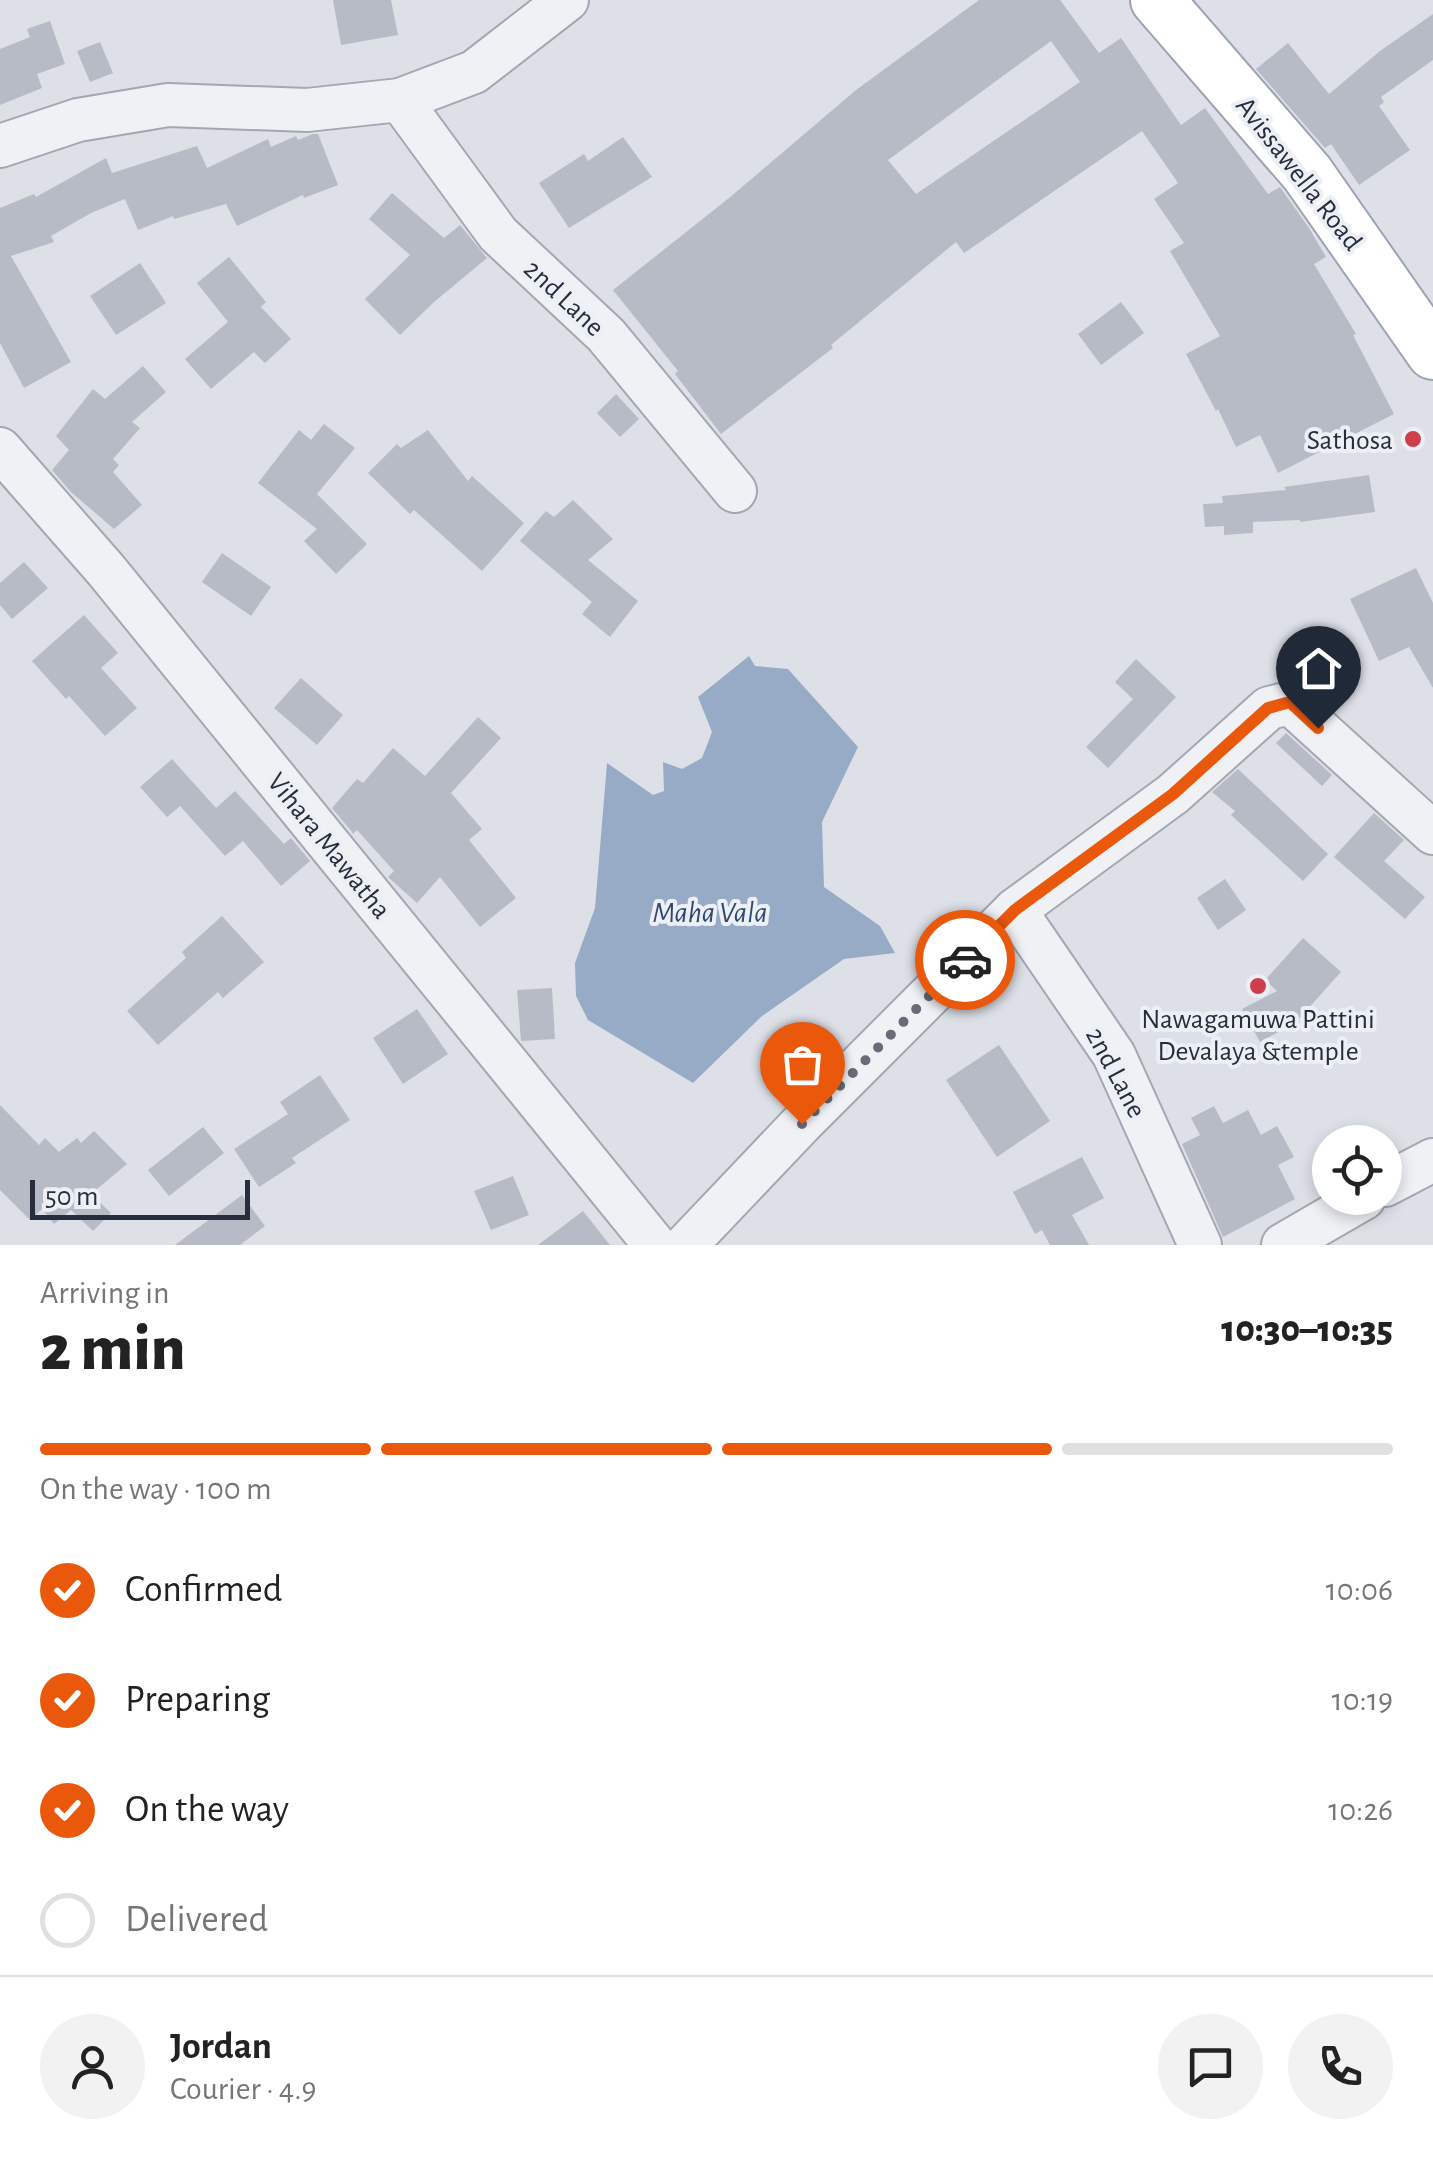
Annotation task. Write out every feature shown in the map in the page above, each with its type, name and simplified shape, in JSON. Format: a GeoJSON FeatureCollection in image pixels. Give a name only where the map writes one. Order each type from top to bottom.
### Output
{"type":"FeatureCollection","features":[{"type":"Feature","properties":{"kind":"main road","name":"Avissawella Road"},"geometry":{"type":"LineString","coordinates":[[1157,0],[1307,173],[1433,353]]}},
{"type":"Feature","properties":{"kind":"street"},"geometry":{"type":"LineString","coordinates":[[0,146],[78,120],[168,104],[307,110],[400,100],[474,72],[568,0]]}},
{"type":"Feature","properties":{"kind":"street","name":"2nd Lane"},"geometry":{"type":"LineString","coordinates":[[400,100],[498,234],[606,335],[735,491]]}},
{"type":"Feature","properties":{"kind":"street","name":"Vihara Mawatha"},"geometry":{"type":"LineString","coordinates":[[0,449],[106,570],[654,1245]]}},
{"type":"Feature","properties":{"kind":"street"},"geometry":{"type":"LineString","coordinates":[[686,1245],[1015,910],[1173,794],[1268,708],[1290,702],[1433,833]]}},
{"type":"Feature","properties":{"kind":"street","name":"2nd Lane"},"geometry":{"type":"LineString","coordinates":[[1015,910],[1114,1056],[1200,1245]]}},
{"type":"Feature","properties":{"kind":"street"},"geometry":{"type":"LineString","coordinates":[[1402,1177],[1433,1160]]}},
{"type":"Feature","properties":{"kind":"street"},"geometry":{"type":"LineString","coordinates":[[1283,1245],[1335,1215]]}},
{"type":"Feature","properties":{"kind":"water","name":"Maha Vala"},"geometry":{"type":"Polygon","coordinates":[[[749,656],[755,666],[788,669],[858,747],[822,822],[824,887],[880,926],[895,953],[844,959],[762,1016],[693,1083],[588,1020],[576,996],[575,963],[595,908],[607,763],[653,795],[664,791],[663,762],[682,769],[702,758],[712,732],[698,697],[749,656]]]}},
{"type":"Feature","properties":{"kind":"building"},"geometry":{"type":"Polygon","coordinates":[[[333,0],[391,0],[398,35],[341,45],[333,0]]]}},
{"type":"Feature","properties":{"kind":"building"},"geometry":{"type":"Polygon","coordinates":[[[979,0],[1060,0],[1099,53],[1121,38],[1181,125],[1205,108],[1268,194],[1280,187],[1326,257],[1314,264],[1356,334],[1353,335],[1394,414],[1278,473],[1260,435],[1236,447],[1186,354],[1220,336],[1170,251],[1184,243],[1154,199],[1178,183],[1142,131],[964,253],[956,242],[831,345],[833,348],[721,434],[675,374],[678,371],[613,290],[856,90],[979,0]],[[1051,41],[888,160],[916,194],[1080,82],[1051,41]]]}},
{"type":"Feature","properties":{"kind":"building"},"geometry":{"type":"Polygon","coordinates":[[[1433,14],[1433,60],[1381,97],[1384,102],[1379,106],[1410,150],[1359,185],[1331,144],[1325,148],[1256,69],[1288,43],[1329,94],[1433,14]]]}},
{"type":"Feature","properties":{"kind":"building"},"geometry":{"type":"Polygon","coordinates":[[[50,21],[65,64],[37,74],[42,88],[0,105],[0,49],[30,37],[27,29],[50,21]]]}},
{"type":"Feature","properties":{"kind":"building"},"geometry":{"type":"Polygon","coordinates":[[[100,42],[113,73],[90,82],[77,51],[100,42]]]}},
{"type":"Feature","properties":{"kind":"building"},"geometry":{"type":"Polygon","coordinates":[[[318,134],[338,185],[304,198],[303,195],[237,226],[226,204],[174,219],[173,216],[138,230],[125,199],[51,236],[54,242],[11,256],[71,362],[24,388],[0,343],[0,208],[34,194],[36,197],[106,158],[112,173],[197,146],[207,168],[268,139],[271,147],[296,136],[298,140],[318,134]]]}},
{"type":"Feature","properties":{"kind":"building"},"geometry":{"type":"Polygon","coordinates":[[[623,137],[652,177],[569,228],[539,183],[584,154],[588,161],[623,137]]]}},
{"type":"Feature","properties":{"kind":"building"},"geometry":{"type":"Polygon","coordinates":[[[392,193],[444,238],[460,225],[487,258],[400,335],[365,299],[410,255],[369,219],[392,193]]]}},
{"type":"Feature","properties":{"kind":"building"},"geometry":{"type":"Polygon","coordinates":[[[229,257],[266,302],[261,307],[291,339],[265,363],[254,352],[211,389],[185,359],[228,322],[197,283],[229,257]]]}},
{"type":"Feature","properties":{"kind":"building"},"geometry":{"type":"Polygon","coordinates":[[[140,263],[166,303],[116,335],[90,296],[140,263]]]}},
{"type":"Feature","properties":{"kind":"building"},"geometry":{"type":"Polygon","coordinates":[[[1121,302],[1144,333],[1101,365],[1078,334],[1121,302]]]}},
{"type":"Feature","properties":{"kind":"building"},"geometry":{"type":"Polygon","coordinates":[[[143,366],[166,392],[132,422],[140,428],[113,459],[119,465],[113,472],[142,505],[114,529],[52,470],[69,450],[56,436],[93,389],[105,399],[143,366]]]}},
{"type":"Feature","properties":{"kind":"building"},"geometry":{"type":"Polygon","coordinates":[[[616,394],[639,419],[620,437],[597,413],[616,394]]]}},
{"type":"Feature","properties":{"kind":"building"},"geometry":{"type":"Polygon","coordinates":[[[324,424],[355,448],[317,494],[367,544],[336,574],[304,541],[317,529],[258,483],[299,430],[311,440],[324,424]]]}},
{"type":"Feature","properties":{"kind":"building"},"geometry":{"type":"Polygon","coordinates":[[[428,430],[468,481],[472,476],[524,523],[482,571],[414,510],[410,514],[368,473],[397,444],[401,448],[428,430]]]}},
{"type":"Feature","properties":{"kind":"building"},"geometry":{"type":"Polygon","coordinates":[[[1369,475],[1375,512],[1300,522],[1253,522],[1253,533],[1224,535],[1224,526],[1205,527],[1203,504],[1223,503],[1222,496],[1286,490],[1284,487],[1369,475]]]}},
{"type":"Feature","properties":{"kind":"building"},"geometry":{"type":"Polygon","coordinates":[[[573,500],[613,539],[588,560],[638,601],[610,637],[582,614],[592,602],[520,541],[546,511],[554,517],[573,500]]]}},
{"type":"Feature","properties":{"kind":"building"},"geometry":{"type":"Polygon","coordinates":[[[222,553],[271,587],[251,616],[202,582],[222,553]]]}},
{"type":"Feature","properties":{"kind":"building"},"geometry":{"type":"Polygon","coordinates":[[[24,562],[48,588],[12,619],[0,605],[0,583],[24,562]]]}},
{"type":"Feature","properties":{"kind":"building"},"geometry":{"type":"Polygon","coordinates":[[[1416,568],[1433,603],[1433,688],[1409,647],[1379,661],[1350,599],[1416,568]]]}},
{"type":"Feature","properties":{"kind":"building"},"geometry":{"type":"Polygon","coordinates":[[[84,615],[118,653],[101,668],[137,708],[105,736],[32,661],[84,615]]]}},
{"type":"Feature","properties":{"kind":"building"},"geometry":{"type":"Polygon","coordinates":[[[1136,659],[1176,697],[1108,768],[1086,747],[1133,699],[1115,682],[1136,659]]]}},
{"type":"Feature","properties":{"kind":"building"},"geometry":{"type":"Polygon","coordinates":[[[301,678],[343,715],[317,745],[274,708],[301,678]]]}},
{"type":"Feature","properties":{"kind":"building"},"geometry":{"type":"Polygon","coordinates":[[[478,717],[501,738],[451,793],[482,829],[469,840],[516,898],[480,927],[440,877],[417,903],[388,877],[394,871],[357,830],[353,834],[332,808],[357,779],[363,783],[393,748],[425,776],[478,717]]]}},
{"type":"Feature","properties":{"kind":"building"},"geometry":{"type":"Polygon","coordinates":[[[1286,733],[1332,775],[1322,786],[1276,743],[1286,733]]]}},
{"type":"Feature","properties":{"kind":"building"},"geometry":{"type":"Polygon","coordinates":[[[172,759],[216,808],[235,791],[284,844],[291,838],[310,861],[281,886],[243,841],[225,856],[180,806],[167,817],[140,787],[172,759]]]}},
{"type":"Feature","properties":{"kind":"building"},"geometry":{"type":"Polygon","coordinates":[[[1238,769],[1328,854],[1303,881],[1231,815],[1235,811],[1212,792],[1238,769]]]}},
{"type":"Feature","properties":{"kind":"building"},"geometry":{"type":"Polygon","coordinates":[[[1374,813],[1404,840],[1384,861],[1425,897],[1405,919],[1334,857],[1374,813]]]}},
{"type":"Feature","properties":{"kind":"building"},"geometry":{"type":"Polygon","coordinates":[[[1225,879],[1246,910],[1218,930],[1197,898],[1225,879]]]}},
{"type":"Feature","properties":{"kind":"building"},"geometry":{"type":"Polygon","coordinates":[[[222,916],[264,962],[223,998],[218,992],[158,1045],[127,1011],[186,958],[182,952],[222,916]]]}},
{"type":"Feature","properties":{"kind":"building"},"geometry":{"type":"Polygon","coordinates":[[[1303,938],[1341,972],[1295,1023],[1260,1042],[1242,1009],[1277,991],[1265,980],[1303,938]]]}},
{"type":"Feature","properties":{"kind":"building"},"geometry":{"type":"Polygon","coordinates":[[[552,988],[555,1039],[521,1041],[517,990],[552,988]]]}},
{"type":"Feature","properties":{"kind":"building"},"geometry":{"type":"Polygon","coordinates":[[[417,1009],[448,1054],[403,1084],[373,1038],[417,1009]]]}},
{"type":"Feature","properties":{"kind":"building"},"geometry":{"type":"Polygon","coordinates":[[[999,1045],[1050,1121],[997,1157],[946,1080],[999,1045]]]}},
{"type":"Feature","properties":{"kind":"building"},"geometry":{"type":"Polygon","coordinates":[[[320,1075],[350,1120],[292,1158],[296,1163],[259,1187],[234,1149],[288,1114],[280,1102],[320,1075]]]}},
{"type":"Feature","properties":{"kind":"building"},"geometry":{"type":"Polygon","coordinates":[[[0,1105],[39,1145],[45,1138],[59,1152],[77,1138],[81,1143],[94,1131],[127,1164],[91,1194],[111,1213],[93,1231],[71,1210],[54,1224],[42,1209],[30,1220],[0,1190],[0,1105]]]}},
{"type":"Feature","properties":{"kind":"building"},"geometry":{"type":"Polygon","coordinates":[[[1214,1106],[1223,1123],[1248,1110],[1261,1135],[1277,1126],[1294,1157],[1278,1165],[1295,1199],[1223,1237],[1182,1144],[1200,1135],[1191,1118],[1214,1106]]]}},
{"type":"Feature","properties":{"kind":"building"},"geometry":{"type":"Polygon","coordinates":[[[203,1127],[224,1153],[169,1196],[148,1170],[203,1127]]]}},
{"type":"Feature","properties":{"kind":"building"},"geometry":{"type":"Polygon","coordinates":[[[1082,1157],[1104,1198],[1072,1215],[1089,1245],[1050,1245],[1042,1230],[1035,1234],[1013,1192],[1082,1157]]]}},
{"type":"Feature","properties":{"kind":"building"},"geometry":{"type":"Polygon","coordinates":[[[513,1176],[529,1215],[491,1230],[474,1191],[513,1176]]]}},
{"type":"Feature","properties":{"kind":"building"},"geometry":{"type":"Polygon","coordinates":[[[242,1195],[265,1226],[240,1245],[175,1245],[242,1195]]]}},
{"type":"Feature","properties":{"kind":"building"},"geometry":{"type":"Polygon","coordinates":[[[583,1211],[610,1245],[538,1245],[583,1211]]]}},
{"type":"Feature","properties":{"kind":"way so far"},"geometry":{"type":"LineString","coordinates":[[802,1124],[965,960]]}},
{"type":"Feature","properties":{"kind":"place","name":"Sathosa"},"geometry":{"type":"Point","coordinates":[1413,439]}},
{"type":"Feature","properties":{"kind":"place","name":"Nawagamuwa Pattini Devalaya &temple"},"geometry":{"type":"Point","coordinates":[1258,986]}},
{"type":"Feature","properties":{"kind":"route"},"geometry":{"type":"LineString","coordinates":[[965,960],[1015,910],[1173,794],[1268,708],[1290,702],[1318,728]]}}]}
